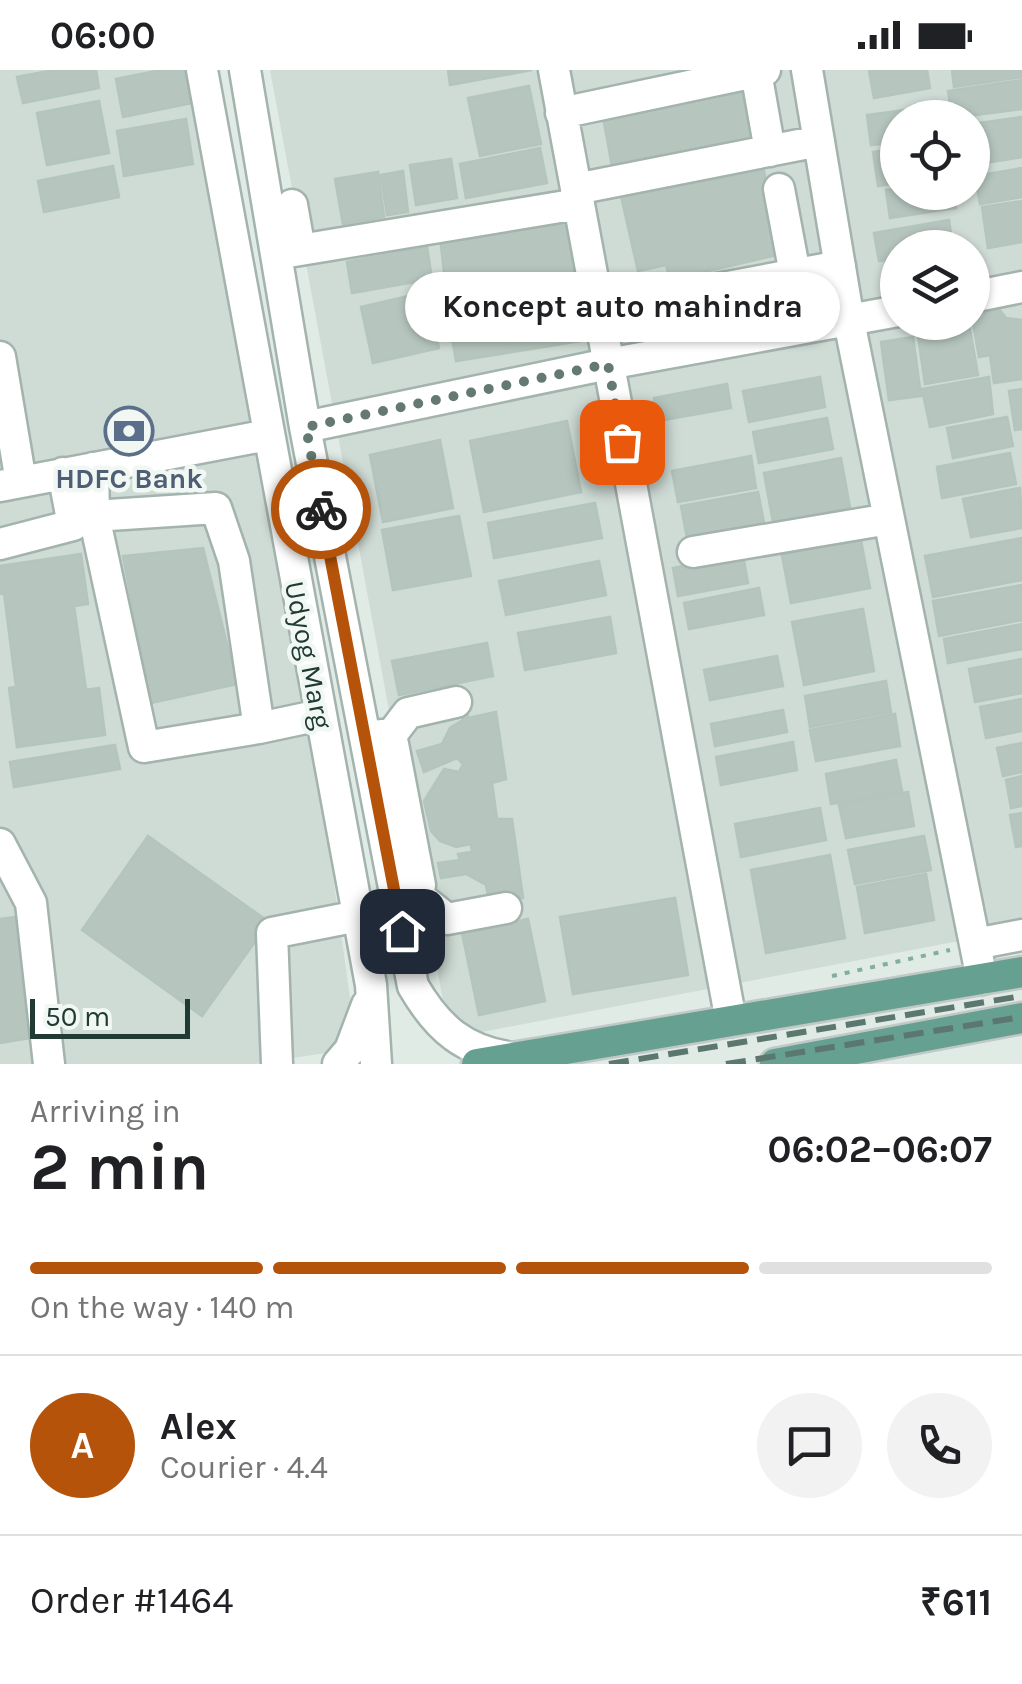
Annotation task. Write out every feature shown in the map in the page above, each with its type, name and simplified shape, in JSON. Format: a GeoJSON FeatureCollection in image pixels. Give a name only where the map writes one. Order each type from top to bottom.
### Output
{"type":"FeatureCollection","features":[{"type":"Feature","properties":{"kind":"main road"},"geometry":{"type":"LineString","coordinates":[[478,1064],[1022,972]]}},
{"type":"Feature","properties":{"kind":"main road"},"geometry":{"type":"LineString","coordinates":[[774,1064],[1022,1018]]}},
{"type":"Feature","properties":{"kind":"street","name":"Udyog Marg"},"geometry":{"type":"LineString","coordinates":[[202,70],[371,985],[376,1064]]}},
{"type":"Feature","properties":{"kind":"street","name":"Udyog Marg"},"geometry":{"type":"LineString","coordinates":[[244,70],[288,252],[306,427],[377,737],[408,900],[413,986],[431,1017],[453,1038],[482,1054],[514,1058]]}},
{"type":"Feature","properties":{"kind":"street"},"geometry":{"type":"LineString","coordinates":[[554,70],[731,1021]]}},
{"type":"Feature","properties":{"kind":"street"},"geometry":{"type":"LineString","coordinates":[[597,87],[675,70]]}},
{"type":"Feature","properties":{"kind":"street"},"geometry":{"type":"LineString","coordinates":[[807,70],[848,320],[982,979]]}},
{"type":"Feature","properties":{"kind":"street"},"geometry":{"type":"LineString","coordinates":[[561,113],[760,71],[770,150]]}},
{"type":"Feature","properties":{"kind":"street"},"geometry":{"type":"LineString","coordinates":[[292,204],[288,252],[577,197],[819,141]]}},
{"type":"Feature","properties":{"kind":"street"},"geometry":{"type":"LineString","coordinates":[[778,190],[795,274]]}},
{"type":"Feature","properties":{"kind":"street"},"geometry":{"type":"LineString","coordinates":[[642,303],[840,266]]}},
{"type":"Feature","properties":{"kind":"street"},"geometry":{"type":"LineString","coordinates":[[990,293],[1022,287]]}},
{"type":"Feature","properties":{"kind":"street"},"geometry":{"type":"LineString","coordinates":[[306,427],[608,364],[880,314]]}},
{"type":"Feature","properties":{"kind":"street"},"geometry":{"type":"LineString","coordinates":[[0,357],[10,483],[268,435]]}},
{"type":"Feature","properties":{"kind":"street"},"geometry":{"type":"LineString","coordinates":[[93,468],[94,516],[144,747],[320,715]]}},
{"type":"Feature","properties":{"kind":"street"},"geometry":{"type":"LineString","coordinates":[[0,544],[73,525],[62,474]]}},
{"type":"Feature","properties":{"kind":"street"},"geometry":{"type":"LineString","coordinates":[[94,516],[216,508],[234,560],[259,728]]}},
{"type":"Feature","properties":{"kind":"street"},"geometry":{"type":"LineString","coordinates":[[693,552],[889,519]]}},
{"type":"Feature","properties":{"kind":"street"},"geometry":{"type":"LineString","coordinates":[[377,737],[408,713],[456,702]]}},
{"type":"Feature","properties":{"kind":"street"},"geometry":{"type":"LineString","coordinates":[[0,844],[31,903],[49,1064]]}},
{"type":"Feature","properties":{"kind":"street"},"geometry":{"type":"LineString","coordinates":[[408,900],[446,919],[506,908]]}},
{"type":"Feature","properties":{"kind":"street"},"geometry":{"type":"LineString","coordinates":[[277,1064],[272,933],[358,916]]}},
{"type":"Feature","properties":{"kind":"street"},"geometry":{"type":"LineString","coordinates":[[975,944],[1022,936]]}},
{"type":"Feature","properties":{"kind":"street"},"geometry":{"type":"LineString","coordinates":[[338,1064],[365,1018],[371,985]]}},
{"type":"Feature","properties":{"kind":"shaded area"},"geometry":{"type":"Polygon","coordinates":[[[0,70],[189,70],[321,790],[357,1048],[255,1064],[0,1064],[0,70]]]}},
{"type":"Feature","properties":{"kind":"shaded area"},"geometry":{"type":"Polygon","coordinates":[[[270,70],[1022,70],[1022,929],[450,1038],[270,70]]]}},
{"type":"Feature","properties":{"kind":"building"},"geometry":{"type":"Polygon","coordinates":[[[54,70],[96,70],[99,88],[23,103],[17,77],[54,70]]]}},
{"type":"Feature","properties":{"kind":"building"},"geometry":{"type":"Polygon","coordinates":[[[161,70],[185,70],[192,103],[123,117],[116,79],[161,70]]]}},
{"type":"Feature","properties":{"kind":"building"},"geometry":{"type":"Polygon","coordinates":[[[448,70],[532,70],[450,85],[448,70]]]}},
{"type":"Feature","properties":{"kind":"building"},"geometry":{"type":"Polygon","coordinates":[[[869,70],[927,70],[930,88],[874,98],[869,70]]]}},
{"type":"Feature","properties":{"kind":"building"},"geometry":{"type":"Polygon","coordinates":[[[952,70],[1022,70],[1022,77],[954,87],[952,70]]]}},
{"type":"Feature","properties":{"kind":"building"},"geometry":{"type":"Polygon","coordinates":[[[750,77],[763,148],[614,177],[601,106],[750,77]]]}},
{"type":"Feature","properties":{"kind":"building"},"geometry":{"type":"Polygon","coordinates":[[[1022,80],[1022,109],[990,113],[990,100],[949,100],[948,91],[1022,80]]]}},
{"type":"Feature","properties":{"kind":"building"},"geometry":{"type":"Polygon","coordinates":[[[529,86],[541,144],[480,156],[468,98],[529,86]]]}},
{"type":"Feature","properties":{"kind":"building"},"geometry":{"type":"Polygon","coordinates":[[[99,101],[109,153],[47,165],[37,113],[99,101]]]}},
{"type":"Feature","properties":{"kind":"building"},"geometry":{"type":"Polygon","coordinates":[[[880,113],[880,144],[871,145],[867,115],[880,113]]]}},
{"type":"Feature","properties":{"kind":"building"},"geometry":{"type":"Polygon","coordinates":[[[1022,117],[1022,157],[990,162],[990,121],[1022,117]]]}},
{"type":"Feature","properties":{"kind":"building"},"geometry":{"type":"Polygon","coordinates":[[[186,119],[193,164],[124,176],[117,131],[186,119]]]}},
{"type":"Feature","properties":{"kind":"building"},"geometry":{"type":"Polygon","coordinates":[[[540,148],[547,183],[466,198],[460,164],[540,148]]]}},
{"type":"Feature","properties":{"kind":"building"},"geometry":{"type":"Polygon","coordinates":[[[880,151],[880,186],[878,186],[873,152],[880,151]]]}},
{"type":"Feature","properties":{"kind":"building"},"geometry":{"type":"Polygon","coordinates":[[[451,159],[457,198],[416,205],[410,165],[451,159]]]}},
{"type":"Feature","properties":{"kind":"building"},"geometry":{"type":"Polygon","coordinates":[[[113,166],[119,197],[44,212],[38,181],[113,166]]]}},
{"type":"Feature","properties":{"kind":"building"},"geometry":{"type":"Polygon","coordinates":[[[1022,168],[1022,197],[990,202],[990,173],[1022,168]]]}},
{"type":"Feature","properties":{"kind":"building"},"geometry":{"type":"Polygon","coordinates":[[[403,171],[408,212],[387,215],[381,175],[403,171]]]}},
{"type":"Feature","properties":{"kind":"building"},"geometry":{"type":"Polygon","coordinates":[[[764,171],[777,255],[670,280],[666,265],[638,271],[621,196],[764,171]]]}},
{"type":"Feature","properties":{"kind":"building"},"geometry":{"type":"Polygon","coordinates":[[[378,172],[384,217],[343,224],[335,179],[378,172]]]}},
{"type":"Feature","properties":{"kind":"building"},"geometry":{"type":"Polygon","coordinates":[[[1022,201],[1022,242],[990,248],[990,230],[985,230],[982,210],[990,210],[990,206],[1022,201]]]}},
{"type":"Feature","properties":{"kind":"building"},"geometry":{"type":"Polygon","coordinates":[[[889,210],[943,210],[890,218],[889,210]]]}},
{"type":"Feature","properties":{"kind":"building"},"geometry":{"type":"Polygon","coordinates":[[[568,220],[574,275],[446,291],[440,236],[568,220]]]}},
{"type":"Feature","properties":{"kind":"building"},"geometry":{"type":"Polygon","coordinates":[[[949,220],[950,230],[891,230],[949,220]]]}},
{"type":"Feature","properties":{"kind":"building"},"geometry":{"type":"Polygon","coordinates":[[[880,232],[880,261],[879,261],[874,233],[880,232]]]}},
{"type":"Feature","properties":{"kind":"building"},"geometry":{"type":"Polygon","coordinates":[[[427,247],[432,279],[352,293],[347,262],[427,247]]]}},
{"type":"Feature","properties":{"kind":"building"},"geometry":{"type":"Polygon","coordinates":[[[571,276],[581,341],[456,361],[445,297],[571,276]]]}},
{"type":"Feature","properties":{"kind":"building"},"geometry":{"type":"Polygon","coordinates":[[[426,292],[439,348],[373,363],[361,307],[426,292]]]}},
{"type":"Feature","properties":{"kind":"building"},"geometry":{"type":"Polygon","coordinates":[[[999,309],[1006,318],[1022,320],[1022,379],[994,383],[990,355],[979,357],[976,340],[990,340],[990,312],[999,309]]]}},
{"type":"Feature","properties":{"kind":"building"},"geometry":{"type":"Polygon","coordinates":[[[913,340],[921,396],[889,400],[881,342],[913,340]]]}},
{"type":"Feature","properties":{"kind":"building"},"geometry":{"type":"Polygon","coordinates":[[[919,340],[972,340],[978,375],[925,384],[919,340]]]}},
{"type":"Feature","properties":{"kind":"building"},"geometry":{"type":"Polygon","coordinates":[[[820,377],[825,407],[749,422],[743,391],[820,377]]]}},
{"type":"Feature","properties":{"kind":"building"},"geometry":{"type":"Polygon","coordinates":[[[989,377],[993,414],[930,427],[922,389],[989,377]]]}},
{"type":"Feature","properties":{"kind":"building"},"geometry":{"type":"Polygon","coordinates":[[[727,384],[731,408],[658,421],[654,398],[727,384]]]}},
{"type":"Feature","properties":{"kind":"building"},"geometry":{"type":"Polygon","coordinates":[[[1022,389],[1022,429],[1015,430],[1009,391],[1022,389]]]}},
{"type":"Feature","properties":{"kind":"building"},"geometry":{"type":"Polygon","coordinates":[[[1007,417],[1013,446],[953,458],[947,428],[1007,417]]]}},
{"type":"Feature","properties":{"kind":"building"},"geometry":{"type":"Polygon","coordinates":[[[827,418],[833,449],[759,463],[753,432],[827,418]]]}},
{"type":"Feature","properties":{"kind":"building"},"geometry":{"type":"Polygon","coordinates":[[[567,421],[581,492],[484,512],[470,441],[567,421]]]}},
{"type":"Feature","properties":{"kind":"building"},"geometry":{"type":"Polygon","coordinates":[[[440,440],[453,508],[383,522],[370,455],[440,440]]]}},
{"type":"Feature","properties":{"kind":"building"},"geometry":{"type":"Polygon","coordinates":[[[1010,453],[1016,484],[942,498],[937,467],[1010,453]]]}},
{"type":"Feature","properties":{"kind":"building"},"geometry":{"type":"Polygon","coordinates":[[[751,456],[756,488],[678,502],[672,471],[751,456]]]}},
{"type":"Feature","properties":{"kind":"building"},"geometry":{"type":"Polygon","coordinates":[[[841,458],[850,508],[773,522],[764,473],[841,458]]]}},
{"type":"Feature","properties":{"kind":"building"},"geometry":{"type":"Polygon","coordinates":[[[1020,488],[1022,528],[971,537],[963,499],[1020,488]]]}},
{"type":"Feature","properties":{"kind":"building"},"geometry":{"type":"Polygon","coordinates":[[[758,492],[764,523],[687,538],[681,506],[758,492]]]}},
{"type":"Feature","properties":{"kind":"building"},"geometry":{"type":"Polygon","coordinates":[[[595,503],[602,538],[494,558],[488,523],[595,503]]]}},
{"type":"Feature","properties":{"kind":"building"},"geometry":{"type":"Polygon","coordinates":[[[459,516],[471,576],[393,590],[382,530],[459,516]]]}},
{"type":"Feature","properties":{"kind":"building"},"geometry":{"type":"Polygon","coordinates":[[[859,530],[870,588],[791,603],[780,545],[859,530]]]}},
{"type":"Feature","properties":{"kind":"building"},"geometry":{"type":"Polygon","coordinates":[[[1022,538],[1022,580],[933,597],[925,556],[1022,538]]]}},
{"type":"Feature","properties":{"kind":"building"},"geometry":{"type":"Polygon","coordinates":[[[203,548],[237,684],[151,703],[123,556],[203,548]]]}},
{"type":"Feature","properties":{"kind":"building"},"geometry":{"type":"Polygon","coordinates":[[[81,554],[88,604],[74,606],[86,690],[99,688],[105,735],[17,747],[9,688],[16,687],[4,593],[0,594],[0,566],[81,554]]]}},
{"type":"Feature","properties":{"kind":"building"},"geometry":{"type":"Polygon","coordinates":[[[743,555],[748,583],[678,596],[673,568],[743,555]]]}},
{"type":"Feature","properties":{"kind":"building"},"geometry":{"type":"Polygon","coordinates":[[[599,561],[606,595],[506,615],[499,581],[599,561]]]}},
{"type":"Feature","properties":{"kind":"building"},"geometry":{"type":"Polygon","coordinates":[[[1022,585],[1022,620],[939,636],[933,601],[1022,585]]]}},
{"type":"Feature","properties":{"kind":"building"},"geometry":{"type":"Polygon","coordinates":[[[759,588],[764,615],[689,629],[684,603],[759,588]]]}},
{"type":"Feature","properties":{"kind":"building"},"geometry":{"type":"Polygon","coordinates":[[[863,609],[874,671],[804,685],[792,622],[863,609]]]}},
{"type":"Feature","properties":{"kind":"building"},"geometry":{"type":"Polygon","coordinates":[[[610,617],[616,653],[525,670],[518,633],[610,617]]]}},
{"type":"Feature","properties":{"kind":"building"},"geometry":{"type":"Polygon","coordinates":[[[1022,624],[1022,649],[948,663],[944,639],[1022,624]]]}},
{"type":"Feature","properties":{"kind":"building"},"geometry":{"type":"Polygon","coordinates":[[[487,643],[493,676],[399,695],[392,661],[487,643]]]}},
{"type":"Feature","properties":{"kind":"building"},"geometry":{"type":"Polygon","coordinates":[[[777,656],[783,686],[710,700],[704,670],[777,656]]]}},
{"type":"Feature","properties":{"kind":"building"},"geometry":{"type":"Polygon","coordinates":[[[1022,659],[1022,693],[975,702],[969,669],[1022,659]]]}},
{"type":"Feature","properties":{"kind":"building"},"geometry":{"type":"Polygon","coordinates":[[[886,681],[891,712],[810,727],[805,696],[886,681]]]}},
{"type":"Feature","properties":{"kind":"building"},"geometry":{"type":"Polygon","coordinates":[[[1022,699],[1022,731],[986,738],[980,707],[1022,699]]]}},
{"type":"Feature","properties":{"kind":"building"},"geometry":{"type":"Polygon","coordinates":[[[466,703],[468,718],[496,712],[506,779],[492,783],[497,819],[512,819],[523,898],[489,902],[486,885],[466,874],[441,878],[438,863],[460,860],[458,854],[472,852],[471,844],[456,847],[440,841],[431,831],[424,801],[444,769],[459,772],[463,764],[457,758],[424,772],[417,751],[442,744],[450,728],[463,720],[459,704],[466,703]]]}},
{"type":"Feature","properties":{"kind":"building"},"geometry":{"type":"Polygon","coordinates":[[[783,710],[787,732],[715,746],[711,724],[783,710]]]}},
{"type":"Feature","properties":{"kind":"building"},"geometry":{"type":"Polygon","coordinates":[[[895,714],[900,746],[816,761],[810,730],[895,714]]]}},
{"type":"Feature","properties":{"kind":"building"},"geometry":{"type":"Polygon","coordinates":[[[793,742],[797,770],[721,785],[716,757],[793,742]]]}},
{"type":"Feature","properties":{"kind":"building"},"geometry":{"type":"Polygon","coordinates":[[[1022,743],[1022,772],[1003,776],[997,748],[1022,743]]]}},
{"type":"Feature","properties":{"kind":"building"},"geometry":{"type":"Polygon","coordinates":[[[115,745],[120,769],[14,787],[10,762],[115,745]]]}},
{"type":"Feature","properties":{"kind":"building"},"geometry":{"type":"Polygon","coordinates":[[[896,760],[902,791],[831,804],[826,774],[896,760]]]}},
{"type":"Feature","properties":{"kind":"building"},"geometry":{"type":"Polygon","coordinates":[[[1022,776],[1022,806],[1011,808],[1006,780],[1022,776]]]}},
{"type":"Feature","properties":{"kind":"building"},"geometry":{"type":"Polygon","coordinates":[[[908,792],[914,826],[846,838],[839,805],[908,792]]]}},
{"type":"Feature","properties":{"kind":"building"},"geometry":{"type":"Polygon","coordinates":[[[820,808],[826,840],[741,857],[735,824],[820,808]]]}},
{"type":"Feature","properties":{"kind":"building"},"geometry":{"type":"Polygon","coordinates":[[[1022,813],[1022,846],[1016,847],[1010,815],[1022,813]]]}},
{"type":"Feature","properties":{"kind":"building"},"geometry":{"type":"Polygon","coordinates":[[[148,836],[269,922],[202,1016],[82,930],[148,836]]]}},
{"type":"Feature","properties":{"kind":"building"},"geometry":{"type":"Polygon","coordinates":[[[924,836],[931,870],[855,884],[848,850],[924,836]]]}},
{"type":"Feature","properties":{"kind":"building"},"geometry":{"type":"Polygon","coordinates":[[[830,855],[845,938],[766,953],[751,870],[830,855]]]}},
{"type":"Feature","properties":{"kind":"building"},"geometry":{"type":"Polygon","coordinates":[[[926,874],[934,920],[865,933],[857,887],[926,874]]]}},
{"type":"Feature","properties":{"kind":"building"},"geometry":{"type":"Polygon","coordinates":[[[675,898],[688,975],[573,994],[560,917],[675,898]]]}},
{"type":"Feature","properties":{"kind":"building"},"geometry":{"type":"Polygon","coordinates":[[[16,917],[42,1036],[0,1043],[0,919],[16,917]]]}},
{"type":"Feature","properties":{"kind":"building"},"geometry":{"type":"Polygon","coordinates":[[[528,919],[545,1001],[479,1015],[462,933],[528,919]]]}},
{"type":"Feature","properties":{"kind":"railway"},"geometry":{"type":"LineString","coordinates":[[609,1064],[1022,996]]}},
{"type":"Feature","properties":{"kind":"railway"},"geometry":{"type":"LineString","coordinates":[[726,1064],[1022,1017]]}},
{"type":"Feature","properties":{"kind":"way so far"},"geometry":{"type":"LineString","coordinates":[[321,509],[306,427],[608,364],[622,442]]}},
{"type":"Feature","properties":{"kind":"place","name":"HDFC Bank"},"geometry":{"type":"Point","coordinates":[129,431]}},
{"type":"Feature","properties":{"kind":"place","name":"Koncept auto mahindra"},"geometry":{"type":"Point","coordinates":[622,442]}},
{"type":"Feature","properties":{"kind":"route"},"geometry":{"type":"LineString","coordinates":[[321,509],[402,931]]}}]}
